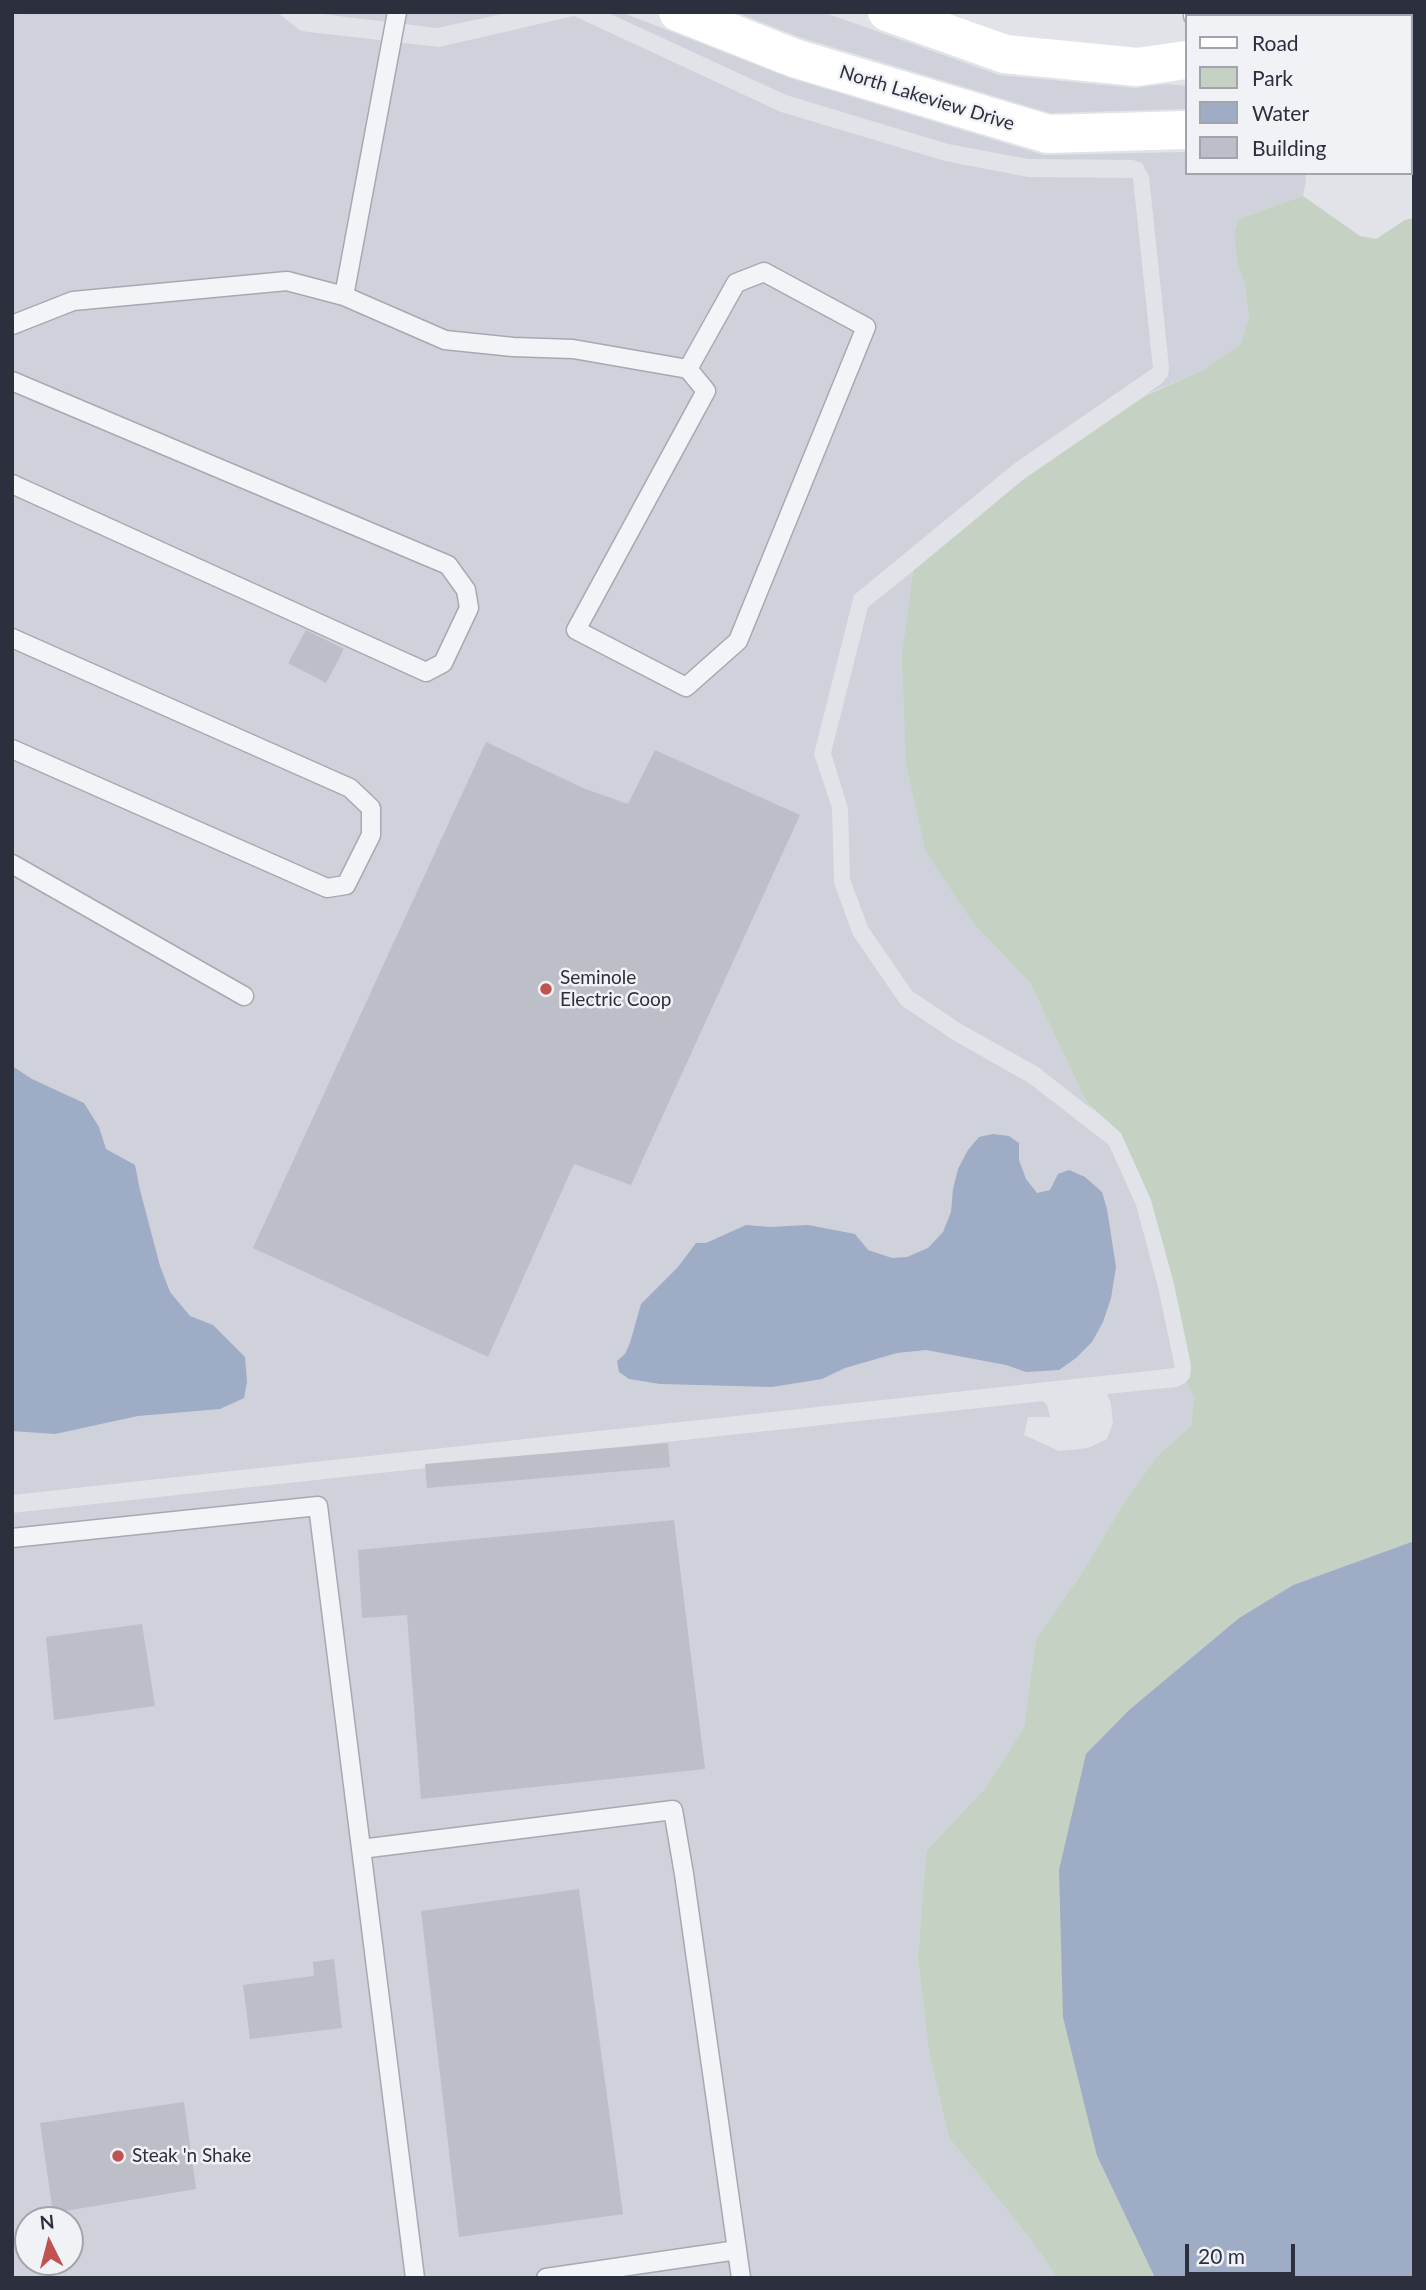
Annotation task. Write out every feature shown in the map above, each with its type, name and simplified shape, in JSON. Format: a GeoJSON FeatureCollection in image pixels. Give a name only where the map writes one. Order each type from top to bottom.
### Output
{"type":"FeatureCollection","features":[{"type":"Feature","properties":{"kind":"street","name":"North Lakeview Drive"},"geometry":{"type":"LineString","coordinates":[[678,12],[794,58],[1048,134],[1184,131]]}},
{"type":"Feature","properties":{"kind":"street"},"geometry":{"type":"LineString","coordinates":[[887,12],[1005,54],[1137,67],[1184,60]]}},
{"type":"Feature","properties":{"kind":"lane"},"geometry":{"type":"LineString","coordinates":[[344,296],[397,12]]}},
{"type":"Feature","properties":{"kind":"lane"},"geometry":{"type":"LineString","coordinates":[[12,325],[73,301],[287,281],[344,296],[445,340],[513,347],[573,349],[688,369],[706,391],[576,629],[686,687],[738,641],[866,327],[764,272],[736,283],[688,369]]}},
{"type":"Feature","properties":{"kind":"lane"},"geometry":{"type":"LineString","coordinates":[[12,381],[448,565],[466,590],[469,608],[443,663],[426,672],[12,484]]}},
{"type":"Feature","properties":{"kind":"lane"},"geometry":{"type":"LineString","coordinates":[[12,638],[350,788],[371,808],[371,835],[346,885],[327,888],[12,749]]}},
{"type":"Feature","properties":{"kind":"lane"},"geometry":{"type":"LineString","coordinates":[[12,864],[244,996]]}},
{"type":"Feature","properties":{"kind":"lane"},"geometry":{"type":"LineString","coordinates":[[12,1538],[318,1506],[415,2278]]}},
{"type":"Feature","properties":{"kind":"lane"},"geometry":{"type":"LineString","coordinates":[[361,1849],[673,1810],[741,2278]]}},
{"type":"Feature","properties":{"kind":"lane"},"geometry":{"type":"LineString","coordinates":[[546,2278],[737,2250]]}},
{"type":"Feature","properties":{"kind":"shaded area","name":"Seminole Electric Coop"},"geometry":{"type":"Polygon","coordinates":[[[37,12],[277,12],[301,31],[439,47],[574,16],[781,112],[945,161],[1028,177],[1133,178],[1153,368],[1015,463],[854,595],[814,754],[832,808],[834,883],[853,935],[901,1005],[953,1040],[1029,1083],[1109,1145],[1136,1205],[1158,1287],[1175,1368],[12,1495],[12,15],[37,12]]]}},
{"type":"Feature","properties":{"kind":"shaded area"},"geometry":{"type":"Polygon","coordinates":[[[305,12],[511,12],[437,28],[305,12]]]}},
{"type":"Feature","properties":{"kind":"shaded area"},"geometry":{"type":"Polygon","coordinates":[[[606,12],[621,12],[790,78],[1044,155],[1184,152],[1184,175],[1305,175],[1303,196],[1238,219],[1234,235],[1249,317],[1242,344],[1203,370],[1145,395],[1168,376],[1169,367],[1149,176],[1142,163],[1133,160],[1028,159],[948,144],[786,95],[606,12]]]}},
{"type":"Feature","properties":{"kind":"shaded area"},"geometry":{"type":"Polygon","coordinates":[[[735,12],[823,12],[999,75],[1136,88],[1167,84],[1184,86],[1184,109],[1050,113],[799,37],[735,12]]]}},
{"type":"Feature","properties":{"kind":"shaded area"},"geometry":{"type":"Polygon","coordinates":[[[913,571],[902,652],[974,924],[1030,983],[1087,1103],[1094,1111],[1038,1067],[961,1024],[912,991],[868,927],[850,879],[848,808],[831,753],[868,607],[913,571]]]}},
{"type":"Feature","properties":{"kind":"shaded area"},"geometry":{"type":"Polygon","coordinates":[[[1186,1382],[1194,1397],[1191,1426],[1158,1455],[1036,1639],[1024,1727],[986,1787],[926,1851],[918,1958],[929,2053],[949,2138],[1033,2242],[1057,2278],[12,2278],[12,1513],[1043,1401],[1050,1417],[1028,1417],[1024,1435],[1059,1451],[1088,1448],[1107,1439],[1113,1423],[1107,1394],[1177,1387],[1186,1382]]]}},
{"type":"Feature","properties":{"kind":"green space"},"geometry":{"type":"Polygon","coordinates":[[[1303,196],[1360,236],[1376,239],[1405,220],[1414,218],[1414,1541],[1293,1585],[1239,1618],[1129,1710],[1086,1755],[1097,2156],[1155,2278],[1057,2278],[1033,2242],[949,2138],[929,2053],[918,1958],[926,1851],[986,1787],[1024,1727],[1036,1639],[1158,1455],[1191,1426],[1194,1397],[1186,1382],[1190,1377],[1191,1365],[1174,1284],[1151,1200],[1121,1133],[1087,1103],[1030,983],[974,924],[926,852],[906,764],[902,652],[913,571],[1024,479],[1145,396],[1203,370],[1241,344],[1249,317],[1234,235],[1238,219],[1303,196]]]}},
{"type":"Feature","properties":{"kind":"water"},"geometry":{"type":"Polygon","coordinates":[[[12,1066],[32,1079],[84,1103],[99,1127],[106,1149],[135,1165],[160,1266],[170,1292],[190,1316],[213,1325],[245,1357],[247,1382],[244,1398],[220,1409],[138,1416],[55,1434],[12,1431],[12,1066]]]}},
{"type":"Feature","properties":{"kind":"water"},"geometry":{"type":"Polygon","coordinates":[[[993,1134],[1009,1136],[1019,1143],[1019,1160],[1026,1179],[1037,1193],[1050,1190],[1058,1174],[1069,1170],[1085,1177],[1102,1192],[1107,1209],[1116,1267],[1111,1298],[1103,1322],[1092,1342],[1059,1370],[1026,1372],[1006,1365],[926,1350],[897,1353],[845,1368],[822,1379],[772,1387],[660,1384],[629,1379],[619,1372],[617,1361],[625,1354],[630,1343],[641,1304],[678,1267],[696,1243],[706,1243],[746,1225],[808,1225],[855,1234],[868,1250],[892,1258],[907,1257],[928,1248],[943,1232],[951,1212],[958,1169],[979,1137],[993,1134]]]}},
{"type":"Feature","properties":{"kind":"water"},"geometry":{"type":"Polygon","coordinates":[[[1414,1541],[1414,2278],[1155,2278],[1097,2156],[1063,2017],[1059,1870],[1086,1754],[1129,1710],[1239,1618],[1293,1585],[1414,1541]]]}},
{"type":"Feature","properties":{"kind":"building"},"geometry":{"type":"Polygon","coordinates":[[[306,630],[344,649],[326,683],[288,663],[306,630]]]}},
{"type":"Feature","properties":{"kind":"building","name":"Seminole Electric Coop"},"geometry":{"type":"Polygon","coordinates":[[[486,742],[583,788],[628,804],[655,750],[800,815],[631,1185],[574,1164],[488,1357],[253,1248],[486,742]]]}},
{"type":"Feature","properties":{"kind":"building"},"geometry":{"type":"Polygon","coordinates":[[[668,1443],[670,1467],[427,1488],[425,1464],[668,1443]]]}},
{"type":"Feature","properties":{"kind":"building"},"geometry":{"type":"Polygon","coordinates":[[[674,1520],[705,1769],[421,1799],[407,1615],[362,1618],[358,1550],[674,1520]]]}},
{"type":"Feature","properties":{"kind":"building"},"geometry":{"type":"Polygon","coordinates":[[[142,1624],[155,1706],[54,1720],[46,1637],[142,1624]]]}},
{"type":"Feature","properties":{"kind":"building"},"geometry":{"type":"Polygon","coordinates":[[[579,1889],[623,2214],[459,2237],[421,1911],[579,1889]]]}},
{"type":"Feature","properties":{"kind":"building"},"geometry":{"type":"Polygon","coordinates":[[[334,1959],[342,2028],[250,2039],[243,1985],[314,1976],[313,1962],[334,1959]]]}},
{"type":"Feature","properties":{"kind":"building","name":"Steak 'n Shake"},"geometry":{"type":"Polygon","coordinates":[[[184,2102],[196,2189],[84,2208],[52,2206],[40,2123],[184,2102]]]}},
{"type":"Feature","properties":{"kind":"place","name":"Seminole Electric Coop"},"geometry":{"type":"Point","coordinates":[546,989]}},
{"type":"Feature","properties":{"kind":"place","name":"Steak 'n Shake"},"geometry":{"type":"Point","coordinates":[118,2156]}}]}
